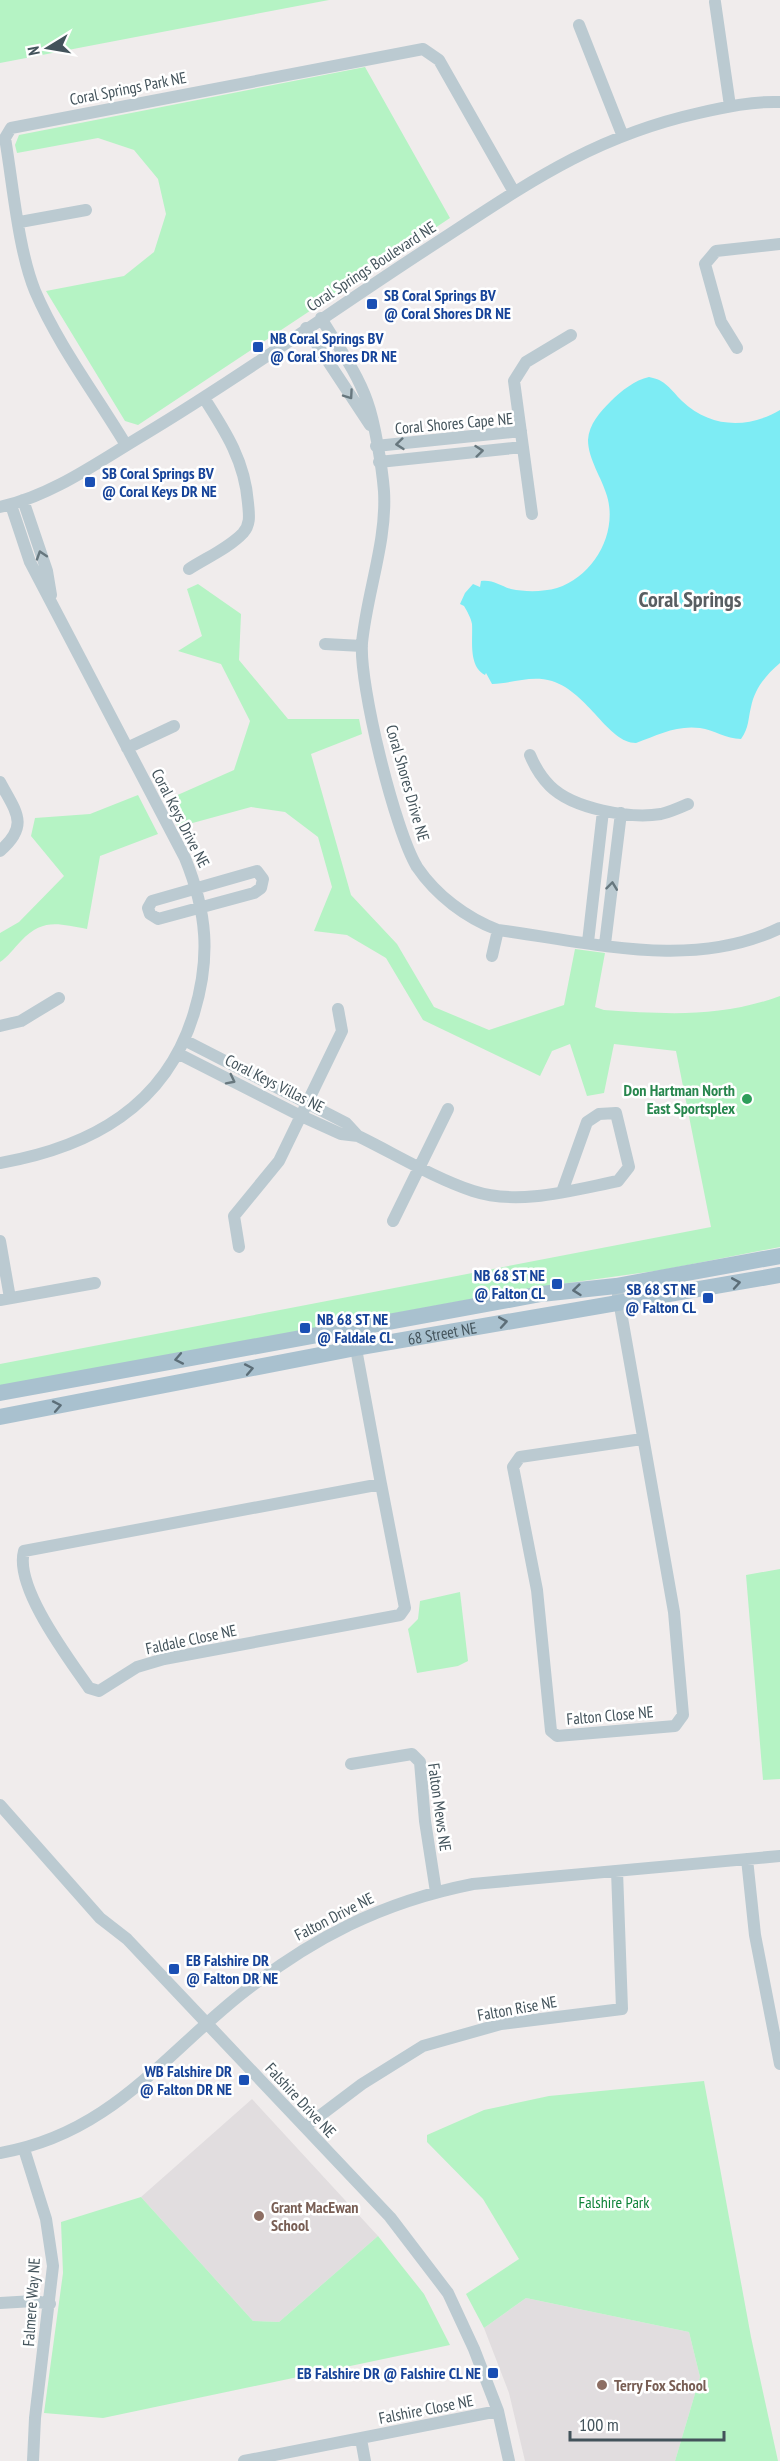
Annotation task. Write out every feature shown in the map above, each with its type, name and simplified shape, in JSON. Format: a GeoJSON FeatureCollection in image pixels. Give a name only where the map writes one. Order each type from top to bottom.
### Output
{"type":"FeatureCollection","features":[{"type":"Feature","properties":{"kind":"main road","name":"68 Street NE"},"geometry":{"type":"LineString","coordinates":[[0,1393],[352,1327],[542,1294],[616,1286],[780,1256]]}},
{"type":"Feature","properties":{"kind":"main road","name":"68 Street NE"},"geometry":{"type":"LineString","coordinates":[[0,1417],[356,1348],[547,1314],[619,1305],[780,1275]]}},
{"type":"Feature","properties":{"kind":"street"},"geometry":{"type":"LineString","coordinates":[[715,2],[730,106]]}},
{"type":"Feature","properties":{"kind":"street"},"geometry":{"type":"LineString","coordinates":[[579,25],[622,134]]}},
{"type":"Feature","properties":{"kind":"street","name":"Coral Springs Park NE"},"geometry":{"type":"LineString","coordinates":[[126,445],[46,315],[28,268],[5,138],[10,128],[423,49],[439,60],[514,192]]}},
{"type":"Feature","properties":{"kind":"street","name":"Coral Springs Boulevard NE"},"geometry":{"type":"LineString","coordinates":[[12,504],[62,482],[204,398],[321,318],[558,164],[622,134],[665,120],[730,106],[780,102]]}},
{"type":"Feature","properties":{"kind":"street"},"geometry":{"type":"LineString","coordinates":[[20,222],[86,210]]}},
{"type":"Feature","properties":{"kind":"street"},"geometry":{"type":"LineString","coordinates":[[737,348],[721,322],[705,264],[716,251],[780,244]]}},
{"type":"Feature","properties":{"kind":"street","name":"Coral Shores Drive NE"},"geometry":{"type":"LineString","coordinates":[[321,318],[364,394],[376,446],[384,519],[362,646],[373,725],[403,835],[417,865],[434,889],[480,924],[498,930],[643,950],[704,950],[746,942],[780,928]]}},
{"type":"Feature","properties":{"kind":"street","name":"Coral Shores Drive NE"},"geometry":{"type":"LineString","coordinates":[[306,328],[372,429]]}},
{"type":"Feature","properties":{"kind":"street"},"geometry":{"type":"LineString","coordinates":[[521,431],[514,381],[516,374],[526,362],[571,335]]}},
{"type":"Feature","properties":{"kind":"street"},"geometry":{"type":"LineString","coordinates":[[189,569],[244,532],[249,521],[247,485],[240,459],[204,398]]}},
{"type":"Feature","properties":{"kind":"street","name":"Coral Shores Cape NE"},"geometry":{"type":"LineString","coordinates":[[376,446],[521,431],[523,447],[379,462]]}},
{"type":"Feature","properties":{"kind":"street"},"geometry":{"type":"LineString","coordinates":[[523,447],[532,514]]}},
{"type":"Feature","properties":{"kind":"street","name":"Coral Keys Drive NE"},"geometry":{"type":"LineString","coordinates":[[0,1163],[64,1147],[108,1126],[136,1106],[155,1087],[186,1041],[202,988],[206,943],[202,907],[184,858],[54,611],[30,561],[12,504]]}},
{"type":"Feature","properties":{"kind":"street"},"geometry":{"type":"LineString","coordinates":[[325,644],[362,646]]}},
{"type":"Feature","properties":{"kind":"street"},"geometry":{"type":"LineString","coordinates":[[127,748],[174,726]]}},
{"type":"Feature","properties":{"kind":"street"},"geometry":{"type":"LineString","coordinates":[[530,755],[538,772],[550,787],[576,803],[603,811],[661,814],[688,804]]}},
{"type":"Feature","properties":{"kind":"street"},"geometry":{"type":"LineString","coordinates":[[0,782],[17,814],[20,826],[13,839],[0,851]]}},
{"type":"Feature","properties":{"kind":"street"},"geometry":{"type":"LineString","coordinates":[[588,942],[603,811]]}},
{"type":"Feature","properties":{"kind":"street"},"geometry":{"type":"LineString","coordinates":[[605,944],[621,813]]}},
{"type":"Feature","properties":{"kind":"street"},"geometry":{"type":"LineString","coordinates":[[257,871],[263,879],[261,888],[254,893],[202,907],[158,919],[150,915],[148,908],[152,901],[246,872],[257,871]]}},
{"type":"Feature","properties":{"kind":"street"},"geometry":{"type":"LineString","coordinates":[[492,956],[498,930]]}},
{"type":"Feature","properties":{"kind":"street"},"geometry":{"type":"LineString","coordinates":[[0,1026],[21,1021],[59,998]]}},
{"type":"Feature","properties":{"kind":"street"},"geometry":{"type":"LineString","coordinates":[[239,1247],[234,1216],[279,1161],[302,1109],[342,1031],[338,1009]]}},
{"type":"Feature","properties":{"kind":"street","name":"Coral Keys Villas NE"},"geometry":{"type":"LineString","coordinates":[[186,1041],[341,1134],[358,1136],[474,1191],[505,1196],[562,1192],[618,1181],[629,1167],[616,1113],[599,1114],[587,1122],[562,1192]]}},
{"type":"Feature","properties":{"kind":"street","name":"Coral Keys Villas NE"},"geometry":{"type":"LineString","coordinates":[[179,1054],[302,1109]]}},
{"type":"Feature","properties":{"kind":"street"},"geometry":{"type":"LineString","coordinates":[[393,1221],[418,1166],[448,1109]]}},
{"type":"Feature","properties":{"kind":"street"},"geometry":{"type":"LineString","coordinates":[[0,1241],[5,1299],[95,1283]]}},
{"type":"Feature","properties":{"kind":"street","name":"Falton Close NE"},"geometry":{"type":"LineString","coordinates":[[616,1286],[674,1612],[683,1715],[675,1725],[557,1736],[551,1731],[537,1590],[513,1467],[520,1457],[642,1439]]}},
{"type":"Feature","properties":{"kind":"street","name":"Faldale Close NE"},"geometry":{"type":"LineString","coordinates":[[352,1327],[405,1608],[400,1615],[164,1659],[137,1668],[99,1691],[89,1688],[52,1635],[36,1605],[21,1562],[24,1551],[381,1484]]}},
{"type":"Feature","properties":{"kind":"street","name":"Falton Mews NE"},"geometry":{"type":"LineString","coordinates":[[351,1764],[412,1754],[420,1762],[424,1821],[436,1892]]}},
{"type":"Feature","properties":{"kind":"street","name":"Falshire Drive NE"},"geometry":{"type":"LineString","coordinates":[[0,1805],[100,1918],[127,1939],[390,2217],[448,2293],[474,2349],[498,2410],[509,2461]]}},
{"type":"Feature","properties":{"kind":"street","name":"Falton Drive NE"},"geometry":{"type":"LineString","coordinates":[[0,2153],[24,2149],[68,2133],[123,2099],[240,1995],[320,1939],[384,1908],[436,1892],[504,1880],[780,1856]]}},
{"type":"Feature","properties":{"kind":"street"},"geometry":{"type":"LineString","coordinates":[[747,1859],[755,1935],[780,2064]]}},
{"type":"Feature","properties":{"kind":"street","name":"Falton Rise NE"},"geometry":{"type":"LineString","coordinates":[[305,2127],[362,2084],[423,2046],[501,2024],[622,2009],[617,1871]]}},
{"type":"Feature","properties":{"kind":"street","name":"Falmere Way NE"},"geometry":{"type":"LineString","coordinates":[[24,2149],[46,2219],[53,2266],[34,2418],[33,2461]]}},
{"type":"Feature","properties":{"kind":"street"},"geometry":{"type":"LineString","coordinates":[[0,2303],[34,2301],[50,2304]]}},
{"type":"Feature","properties":{"kind":"street","name":"Falshire Close NE"},"geometry":{"type":"LineString","coordinates":[[244,2461],[498,2410]]}},
{"type":"Feature","properties":{"kind":"street","name":"Falshire Close NE"},"geometry":{"type":"LineString","coordinates":[[361,2439],[365,2461]]}},
{"type":"Feature","properties":{"kind":"shaded area","name":"Grant MacEwan School"},"geometry":{"type":"Polygon","coordinates":[[[252,2099],[378,2236],[279,2322],[253,2321],[141,2197],[252,2099]]]}},
{"type":"Feature","properties":{"kind":"shaded area","name":"Terry Fox School"},"geometry":{"type":"Polygon","coordinates":[[[526,2298],[689,2332],[700,2377],[675,2461],[525,2461],[509,2393],[484,2328],[526,2298]]]}},
{"type":"Feature","properties":{"kind":"green space"},"geometry":{"type":"Polygon","coordinates":[[[0,0],[329,0],[0,63],[0,0]]]}},
{"type":"Feature","properties":{"kind":"green space"},"geometry":{"type":"Polygon","coordinates":[[[365,67],[450,218],[138,425],[125,421],[46,291],[124,276],[154,252],[166,214],[158,179],[134,150],[98,138],[17,153],[15,145],[19,135],[365,67]]]}},
{"type":"Feature","properties":{"kind":"green space"},"geometry":{"type":"Polygon","coordinates":[[[198,584],[241,614],[239,660],[288,719],[359,719],[362,734],[311,754],[351,895],[397,944],[434,1007],[489,1030],[564,1005],[575,949],[605,953],[595,1007],[604,1010],[693,1013],[736,1008],[780,996],[780,1247],[662,1270],[532,1288],[0,1386],[0,1364],[711,1227],[676,1051],[614,1044],[604,1093],[587,1096],[570,1044],[552,1051],[540,1076],[423,1020],[386,958],[347,935],[314,931],[332,887],[318,837],[285,812],[251,807],[178,827],[164,801],[234,770],[250,721],[221,664],[178,651],[202,636],[187,589],[198,584]]]}},
{"type":"Feature","properties":{"kind":"green space"},"geometry":{"type":"Polygon","coordinates":[[[138,795],[158,834],[100,856],[87,929],[51,924],[44,926],[29,934],[0,962],[0,933],[19,922],[64,876],[31,836],[35,818],[90,814],[138,795]]]}},
{"type":"Feature","properties":{"kind":"green space"},"geometry":{"type":"Polygon","coordinates":[[[780,1569],[780,1779],[763,1780],[746,1575],[780,1569]]]}},
{"type":"Feature","properties":{"kind":"green space"},"geometry":{"type":"Polygon","coordinates":[[[460,1592],[468,1661],[458,1666],[417,1673],[408,1629],[418,1619],[420,1601],[460,1592]]]}},
{"type":"Feature","properties":{"kind":"green space","name":"Falshire Park"},"geometry":{"type":"Polygon","coordinates":[[[704,2081],[751,2337],[778,2461],[675,2461],[700,2377],[689,2332],[526,2298],[484,2328],[466,2294],[519,2259],[483,2199],[427,2142],[427,2135],[484,2110],[549,2096],[704,2081]]]}},
{"type":"Feature","properties":{"kind":"green space"},"geometry":{"type":"Polygon","coordinates":[[[141,2197],[253,2321],[279,2322],[378,2236],[424,2294],[450,2345],[103,2418],[44,2413],[63,2273],[61,2222],[141,2197]]]}},
{"type":"Feature","properties":{"kind":"water"},"geometry":{"type":"Polygon","coordinates":[[[649,377],[664,383],[693,410],[717,421],[742,423],[780,410],[780,663],[758,688],[747,727],[741,739],[691,727],[667,731],[636,743],[626,741],[607,727],[577,696],[552,681],[537,679],[492,684],[486,673],[485,675],[476,665],[472,645],[472,624],[464,606],[460,604],[465,593],[473,584],[480,587],[481,581],[489,581],[511,589],[546,590],[570,582],[592,563],[606,538],[610,510],[605,489],[590,454],[588,440],[590,429],[603,409],[615,397],[633,383],[649,377]]]}},
{"type":"Feature","properties":{"kind":"place","name":"SB Coral Springs BV @ Coral Shores DR NE"},"geometry":{"type":"Point","coordinates":[372,304]}},
{"type":"Feature","properties":{"kind":"place","name":"NB Coral Springs BV @ Coral Shores DR NE"},"geometry":{"type":"Point","coordinates":[258,347]}},
{"type":"Feature","properties":{"kind":"place","name":"SB Coral Springs BV @ Coral Keys DR NE"},"geometry":{"type":"Point","coordinates":[90,482]}},
{"type":"Feature","properties":{"kind":"place","name":"Don Hartman North East Sportsplex"},"geometry":{"type":"Point","coordinates":[747,1099]}},
{"type":"Feature","properties":{"kind":"place","name":"NB 68 ST NE @ Falton CL"},"geometry":{"type":"Point","coordinates":[557,1284]}},
{"type":"Feature","properties":{"kind":"place","name":"SB 68 ST NE @ Falton CL"},"geometry":{"type":"Point","coordinates":[708,1298]}},
{"type":"Feature","properties":{"kind":"place","name":"NB 68 ST NE @ Faldale CL"},"geometry":{"type":"Point","coordinates":[305,1328]}},
{"type":"Feature","properties":{"kind":"place","name":"EB Falshire DR @ Falton DR NE"},"geometry":{"type":"Point","coordinates":[174,1969]}},
{"type":"Feature","properties":{"kind":"place","name":"WB Falshire DR @ Falton DR NE"},"geometry":{"type":"Point","coordinates":[244,2080]}},
{"type":"Feature","properties":{"kind":"place","name":"Grant MacEwan School"},"geometry":{"type":"Point","coordinates":[259,2216]}},
{"type":"Feature","properties":{"kind":"place","name":"EB Falshire DR @ Falshire CL NE"},"geometry":{"type":"Point","coordinates":[493,2373]}},
{"type":"Feature","properties":{"kind":"place","name":"Terry Fox School"},"geometry":{"type":"Point","coordinates":[602,2385]}},
{"type":"Feature","properties":{"kind":"district","name":"Coral Springs"},"geometry":{"type":"Point","coordinates":[690,599]}}]}
